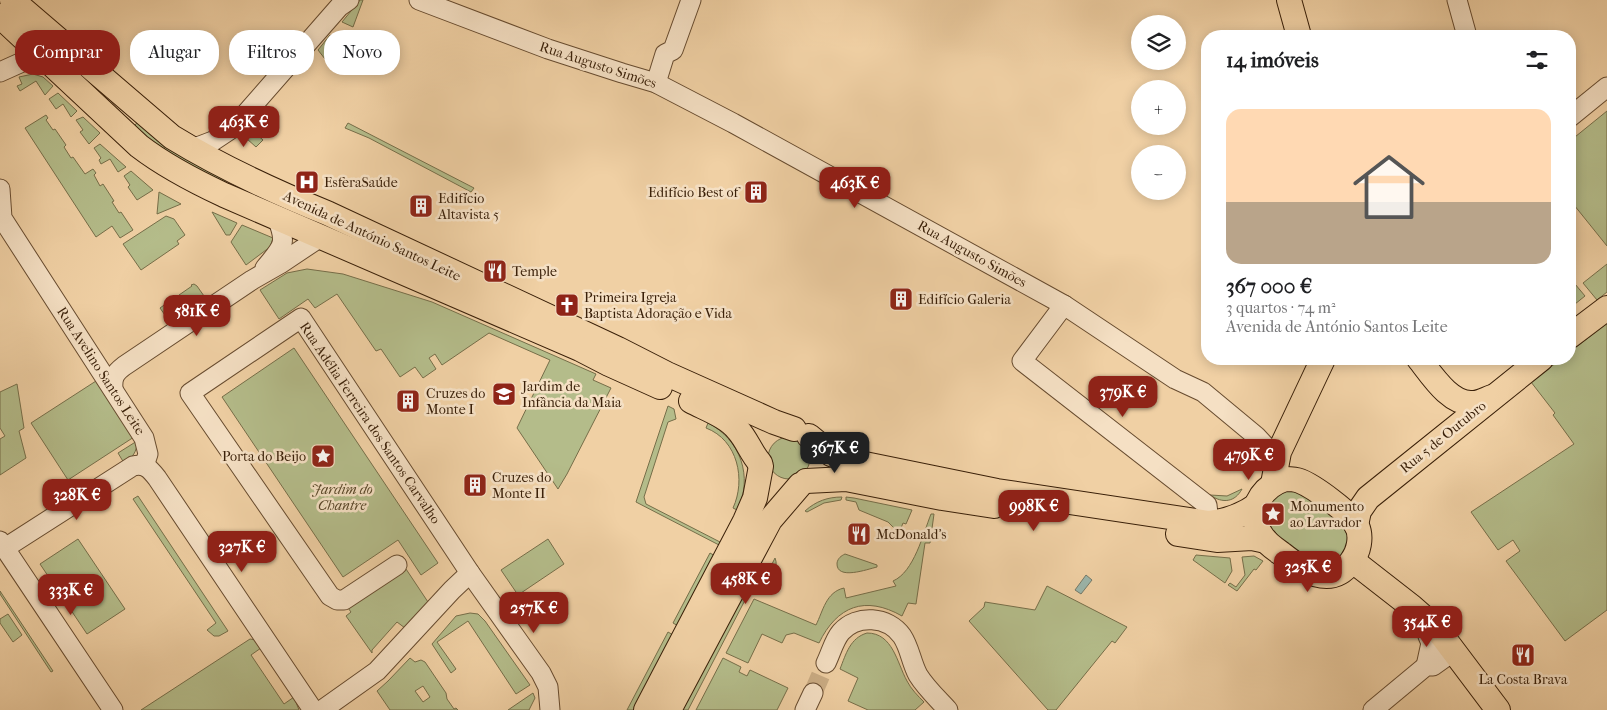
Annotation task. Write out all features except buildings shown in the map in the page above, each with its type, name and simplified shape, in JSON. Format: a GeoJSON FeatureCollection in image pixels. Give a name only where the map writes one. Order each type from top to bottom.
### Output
{"type":"FeatureCollection","features":[{"type":"Feature","properties":{"kind":"main road","name":"Avenida de António Santos Leite"},"geometry":{"type":"LineString","coordinates":[[12,0],[35,30]]}},
{"type":"Feature","properties":{"kind":"main road"},"geometry":{"type":"LineString","coordinates":[[1289,0],[1297,30]]}},
{"type":"Feature","properties":{"kind":"main road","name":"Avenida de António Santos Leite"},"geometry":{"type":"LineString","coordinates":[[0,16],[24,30]]}},
{"type":"Feature","properties":{"kind":"main road","name":"Avenida de António Santos Leite"},"geometry":{"type":"LineString","coordinates":[[73,75],[123,131],[156,159],[190,178],[277,218],[580,349],[608,364],[713,412],[732,423],[760,465]]}},
{"type":"Feature","properties":{"kind":"main road","name":"Avenida de António Santos Leite"},"geometry":{"type":"LineString","coordinates":[[88,75],[172,137],[280,194],[327,213],[618,349],[667,374],[774,422],[801,432],[831,454],[914,475],[997,491],[1209,522],[1238,517],[1257,504]]}},
{"type":"Feature","properties":{"kind":"main road"},"geometry":{"type":"LineString","coordinates":[[277,218],[273,210],[274,203],[280,194]]}},
{"type":"Feature","properties":{"kind":"main road"},"geometry":{"type":"LineString","coordinates":[[322,236],[328,228],[327,213]]}},
{"type":"Feature","properties":{"kind":"main road"},"geometry":{"type":"LineString","coordinates":[[1576,331],[1607,308]]}},
{"type":"Feature","properties":{"kind":"main road"},"geometry":{"type":"LineString","coordinates":[[1273,484],[1276,461],[1283,442],[1320,365]]}},
{"type":"Feature","properties":{"kind":"main road"},"geometry":{"type":"LineString","coordinates":[[1424,365],[1445,392],[1450,410],[1451,420],[1436,444]]}},
{"type":"Feature","properties":{"kind":"main road","name":"Rua 5 de Outubro"},"geometry":{"type":"LineString","coordinates":[[1356,525],[1359,511],[1368,498],[1534,365]]}},
{"type":"Feature","properties":{"kind":"main road"},"geometry":{"type":"LineString","coordinates":[[1445,392],[1462,401],[1472,403],[1492,398]]}},
{"type":"Feature","properties":{"kind":"main road"},"geometry":{"type":"LineString","coordinates":[[646,710],[745,521],[755,498],[761,448],[767,438],[776,431],[801,432],[816,445],[818,456],[814,473],[770,520],[670,710]]}},
{"type":"Feature","properties":{"kind":"main road"},"geometry":{"type":"LineString","coordinates":[[760,465],[766,476],[774,483],[785,487],[803,483],[846,479],[942,498],[1217,540],[1252,538],[1266,541]]}},
{"type":"Feature","properties":{"kind":"main road"},"geometry":{"type":"LineString","coordinates":[[1292,479],[1314,488],[1347,514],[1356,525],[1359,545],[1353,561],[1344,570],[1336,574],[1326,576],[1315,575],[1303,570],[1266,541],[1257,528],[1255,521],[1257,504],[1266,489],[1273,484],[1292,479]]}},
{"type":"Feature","properties":{"kind":"main road"},"geometry":{"type":"LineString","coordinates":[[1353,561],[1427,620],[1454,651],[1498,710]]}},
{"type":"Feature","properties":{"kind":"street","name":"Rua Augusto Simões"},"geometry":{"type":"LineString","coordinates":[[419,0],[548,49],[656,83],[742,128],[1064,305],[1181,383],[1203,392],[1256,436],[1271,452],[1276,461]]}},
{"type":"Feature","properties":{"kind":"street"},"geometry":{"type":"LineString","coordinates":[[666,54],[662,47],[678,0]]}},
{"type":"Feature","properties":{"kind":"street"},"geometry":{"type":"LineString","coordinates":[[656,83],[666,54],[673,50],[690,0]]}},
{"type":"Feature","properties":{"kind":"street"},"geometry":{"type":"LineString","coordinates":[[1457,0],[1465,30]]}},
{"type":"Feature","properties":{"kind":"street"},"geometry":{"type":"LineString","coordinates":[[192,149],[213,141],[234,127],[343,2]]}},
{"type":"Feature","properties":{"kind":"street"},"geometry":{"type":"LineString","coordinates":[[0,72],[15,65]]}},
{"type":"Feature","properties":{"kind":"street"},"geometry":{"type":"LineString","coordinates":[[1576,112],[1607,87]]}},
{"type":"Feature","properties":{"kind":"street"},"geometry":{"type":"LineString","coordinates":[[234,127],[226,150],[229,164],[234,170]]}},
{"type":"Feature","properties":{"kind":"street"},"geometry":{"type":"LineString","coordinates":[[0,189],[1,219]]}},
{"type":"Feature","properties":{"kind":"street"},"geometry":{"type":"LineString","coordinates":[[260,275],[281,249],[283,234],[277,218]]}},
{"type":"Feature","properties":{"kind":"street","name":"Rua Avelino Santos Leite"},"geometry":{"type":"LineString","coordinates":[[1,219],[144,438],[148,454],[144,466]]}},
{"type":"Feature","properties":{"kind":"street"},"geometry":{"type":"LineString","coordinates":[[113,389],[112,380],[115,374],[124,366],[322,236]]}},
{"type":"Feature","properties":{"kind":"street"},"geometry":{"type":"LineString","coordinates":[[1064,305],[1022,361],[1207,505],[1209,522]]}},
{"type":"Feature","properties":{"kind":"street","name":"Rua Adélia Ferreira dos Santos Carvalho"},"geometry":{"type":"LineString","coordinates":[[397,565],[344,600],[337,600],[330,596],[190,393],[301,318],[470,573],[545,680],[549,693],[550,710]]}},
{"type":"Feature","properties":{"kind":"street"},"geometry":{"type":"LineString","coordinates":[[111,707],[3,545],[133,466],[144,466],[157,478],[313,710]]}},
{"type":"Feature","properties":{"kind":"street"},"geometry":{"type":"LineString","coordinates":[[322,710],[378,671],[470,573]]}},
{"type":"Feature","properties":{"kind":"street"},"geometry":{"type":"LineString","coordinates":[[826,663],[840,633],[849,625],[867,619],[883,622],[899,632],[919,676],[948,710]]}},
{"type":"Feature","properties":{"kind":"street"},"geometry":{"type":"LineString","coordinates":[[1373,710],[1426,666],[1431,643],[1428,636],[1427,620]]}},
{"type":"Feature","properties":{"kind":"street"},"geometry":{"type":"LineString","coordinates":[[1426,666],[1432,666],[1454,651]]}},
{"type":"Feature","properties":{"kind":"street"},"geometry":{"type":"LineString","coordinates":[[805,710],[812,693]]}},
{"type":"Feature","properties":{"kind":"green space"},"geometry":{"type":"Polygon","coordinates":[[[360,0],[363,0],[353,27],[342,22],[360,0]]]}},
{"type":"Feature","properties":{"kind":"green space"},"geometry":{"type":"Polygon","coordinates":[[[324,42],[324,58],[318,50],[324,42]]]}},
{"type":"Feature","properties":{"kind":"green space"},"geometry":{"type":"Polygon","coordinates":[[[36,75],[43,77],[53,86],[45,95],[36,81],[20,91],[17,86],[22,84],[19,77],[36,75]]]}},
{"type":"Feature","properties":{"kind":"green space"},"geometry":{"type":"Polygon","coordinates":[[[58,93],[77,111],[71,117],[63,104],[56,109],[49,99],[58,93]]]}},
{"type":"Feature","properties":{"kind":"green space"},"geometry":{"type":"Polygon","coordinates":[[[1607,111],[1607,246],[1576,207],[1576,136],[1607,111]]]}},
{"type":"Feature","properties":{"kind":"green space"},"geometry":{"type":"Polygon","coordinates":[[[46,115],[48,118],[46,120],[66,145],[64,147],[71,158],[73,157],[85,174],[93,169],[100,186],[103,184],[119,213],[121,212],[133,230],[120,238],[112,226],[96,237],[25,128],[46,115]]]}},
{"type":"Feature","properties":{"kind":"green space"},"geometry":{"type":"Polygon","coordinates":[[[83,117],[100,133],[89,144],[80,132],[83,130],[76,120],[83,117]]]}},
{"type":"Feature","properties":{"kind":"green space"},"geometry":{"type":"Polygon","coordinates":[[[141,118],[229,174],[221,189],[130,131],[141,118]]]}},
{"type":"Feature","properties":{"kind":"green space"},"geometry":{"type":"Polygon","coordinates":[[[257,119],[268,121],[273,126],[267,133],[255,122],[257,119]]]}},
{"type":"Feature","properties":{"kind":"green space"},"geometry":{"type":"Polygon","coordinates":[[[348,123],[474,188],[471,192],[369,138],[345,128],[348,123]]]}},
{"type":"Feature","properties":{"kind":"green space"},"geometry":{"type":"Polygon","coordinates":[[[253,131],[263,140],[256,147],[246,138],[253,131]]]}},
{"type":"Feature","properties":{"kind":"green space"},"geometry":{"type":"Polygon","coordinates":[[[100,144],[126,167],[118,172],[110,159],[101,164],[99,160],[101,158],[94,148],[100,144]]]}},
{"type":"Feature","properties":{"kind":"green space"},"geometry":{"type":"Polygon","coordinates":[[[131,171],[153,190],[137,200],[128,187],[130,185],[124,176],[131,171]]]}},
{"type":"Feature","properties":{"kind":"green space"},"geometry":{"type":"Polygon","coordinates":[[[159,192],[181,204],[157,214],[159,192]]]}},
{"type":"Feature","properties":{"kind":"green space"},"geometry":{"type":"Polygon","coordinates":[[[212,212],[237,223],[230,235],[226,235],[212,212]]]}},
{"type":"Feature","properties":{"kind":"green space"},"geometry":{"type":"Polygon","coordinates":[[[166,216],[174,219],[185,235],[177,241],[179,244],[141,270],[123,244],[166,216]]]}},
{"type":"Feature","properties":{"kind":"green space"},"geometry":{"type":"Polygon","coordinates":[[[242,225],[273,238],[270,247],[246,265],[231,242],[242,225]]]}},
{"type":"Feature","properties":{"kind":"green space"},"geometry":{"type":"Polygon","coordinates":[[[1607,264],[1607,292],[1597,300],[1583,283],[1607,264]]]}},
{"type":"Feature","properties":{"kind":"green space"},"geometry":{"type":"Polygon","coordinates":[[[307,269],[343,274],[432,302],[596,374],[593,380],[611,388],[558,489],[517,428],[550,360],[489,333],[442,365],[435,354],[429,358],[436,369],[423,378],[415,367],[400,377],[381,349],[376,351],[337,294],[315,308],[308,299],[279,319],[260,290],[287,273],[307,269]]]}},
{"type":"Feature","properties":{"kind":"green space"},"geometry":{"type":"Polygon","coordinates":[[[194,284],[204,296],[187,307],[179,295],[194,284]]]}},
{"type":"Feature","properties":{"kind":"green space"},"geometry":{"type":"Polygon","coordinates":[[[1576,285],[1585,296],[1576,303],[1576,285]]]}},
{"type":"Feature","properties":{"kind":"green space"},"geometry":{"type":"Polygon","coordinates":[[[174,298],[180,309],[167,318],[160,308],[174,298]]]}},
{"type":"Feature","properties":{"kind":"green space"},"geometry":{"type":"Polygon","coordinates":[[[1607,323],[1607,610],[1565,641],[1506,561],[1520,551],[1513,540],[1498,550],[1471,512],[1574,444],[1553,415],[1555,413],[1531,382],[1553,365],[1576,365],[1576,347],[1607,323]]]}},
{"type":"Feature","properties":{"kind":"green space","name":"Jardim do Chantre"},"geometry":{"type":"Polygon","coordinates":[[[294,348],[438,563],[421,575],[398,540],[343,577],[222,397],[294,348]]]}},
{"type":"Feature","properties":{"kind":"green space"},"geometry":{"type":"Polygon","coordinates":[[[96,381],[134,437],[68,480],[31,423],[96,381]]]}},
{"type":"Feature","properties":{"kind":"green space"},"geometry":{"type":"Polygon","coordinates":[[[17,384],[24,428],[19,431],[26,458],[0,475],[0,439],[5,436],[0,428],[0,392],[17,384]]]}},
{"type":"Feature","properties":{"kind":"green space"},"geometry":{"type":"Polygon","coordinates":[[[668,406],[674,409],[676,419],[668,422],[644,497],[646,504],[720,542],[719,545],[636,502],[668,406]]]}},
{"type":"Feature","properties":{"kind":"green space"},"geometry":{"type":"Polygon","coordinates":[[[708,423],[728,439],[736,449],[741,460],[744,472],[744,485],[737,510],[733,508],[739,485],[736,462],[726,442],[706,428],[708,423]]]}},
{"type":"Feature","properties":{"kind":"green space"},"geometry":{"type":"Polygon","coordinates":[[[793,437],[801,440],[807,446],[810,458],[807,470],[801,476],[785,479],[777,476],[771,470],[768,454],[771,446],[777,440],[793,437]]]}},
{"type":"Feature","properties":{"kind":"green space"},"geometry":{"type":"Polygon","coordinates":[[[137,441],[134,454],[124,463],[118,453],[137,441]]]}},
{"type":"Feature","properties":{"kind":"green space"},"geometry":{"type":"Polygon","coordinates":[[[1242,489],[1236,497],[1228,500],[1220,500],[1210,495],[1227,496],[1242,489]]]}},
{"type":"Feature","properties":{"kind":"green space"},"geometry":{"type":"Polygon","coordinates":[[[1284,490],[1301,490],[1347,527],[1349,545],[1335,564],[1314,565],[1268,529],[1266,507],[1284,490]]]}},
{"type":"Feature","properties":{"kind":"green space"},"geometry":{"type":"Polygon","coordinates":[[[138,496],[228,631],[219,636],[214,636],[207,630],[216,623],[133,499],[138,496]]]}},
{"type":"Feature","properties":{"kind":"green space"},"geometry":{"type":"Polygon","coordinates":[[[842,497],[841,500],[824,503],[807,512],[805,511],[822,500],[842,497]]]}},
{"type":"Feature","properties":{"kind":"green space"},"geometry":{"type":"Polygon","coordinates":[[[846,497],[912,510],[906,524],[903,523],[899,533],[888,522],[859,510],[856,502],[846,500],[846,497]]]}},
{"type":"Feature","properties":{"kind":"green space"},"geometry":{"type":"Polygon","coordinates":[[[931,514],[934,514],[930,543],[925,543],[916,604],[908,603],[902,616],[876,606],[853,608],[834,620],[819,643],[794,633],[786,635],[782,643],[762,634],[748,663],[726,653],[754,599],[816,625],[829,598],[838,590],[844,588],[846,598],[896,586],[893,581],[907,570],[917,552],[931,514]]]}},
{"type":"Feature","properties":{"kind":"green space"},"geometry":{"type":"Polygon","coordinates":[[[78,539],[125,609],[87,634],[40,564],[78,539]]]}},
{"type":"Feature","properties":{"kind":"green space"},"geometry":{"type":"Polygon","coordinates":[[[548,539],[564,564],[518,595],[501,570],[548,539]]]}},
{"type":"Feature","properties":{"kind":"green space"},"geometry":{"type":"Polygon","coordinates":[[[710,553],[717,557],[680,627],[673,623],[710,553]]]}},
{"type":"Feature","properties":{"kind":"green space"},"geometry":{"type":"Polygon","coordinates":[[[845,554],[877,565],[877,567],[847,573],[842,572],[838,568],[837,563],[840,557],[845,554]]]}},
{"type":"Feature","properties":{"kind":"green space"},"geometry":{"type":"Polygon","coordinates":[[[1196,555],[1230,558],[1232,571],[1225,583],[1193,560],[1196,555]]]}},
{"type":"Feature","properties":{"kind":"green space"},"geometry":{"type":"Polygon","coordinates":[[[1254,556],[1263,561],[1256,570],[1254,569],[1237,591],[1228,585],[1230,583],[1236,587],[1245,575],[1242,557],[1254,556]]]}},
{"type":"Feature","properties":{"kind":"green space"},"geometry":{"type":"Polygon","coordinates":[[[775,558],[776,568],[768,585],[763,582],[775,558]]]}},
{"type":"Feature","properties":{"kind":"green space"},"geometry":{"type":"Polygon","coordinates":[[[406,569],[428,602],[405,628],[397,622],[372,650],[372,653],[346,616],[351,612],[348,608],[406,569]]]}},
{"type":"Feature","properties":{"kind":"green space"},"geometry":{"type":"Polygon","coordinates":[[[750,574],[757,577],[688,710],[679,710],[750,574]]]}},
{"type":"Feature","properties":{"kind":"green space"},"geometry":{"type":"Polygon","coordinates":[[[1047,586],[1127,627],[1115,643],[1112,641],[1056,710],[1048,710],[969,621],[984,607],[985,602],[1035,610],[1047,586]]]}},
{"type":"Feature","properties":{"kind":"green space"},"geometry":{"type":"Polygon","coordinates":[[[0,591],[53,671],[51,672],[0,594],[0,591]]]}},
{"type":"Feature","properties":{"kind":"green space"},"geometry":{"type":"Polygon","coordinates":[[[470,613],[478,614],[485,621],[530,685],[516,694],[468,621],[437,642],[456,669],[451,673],[432,644],[456,616],[470,613]]]}},
{"type":"Feature","properties":{"kind":"green space"},"geometry":{"type":"Polygon","coordinates":[[[8,614],[22,635],[13,642],[0,623],[0,619],[8,614]]]}},
{"type":"Feature","properties":{"kind":"green space"},"geometry":{"type":"Polygon","coordinates":[[[668,632],[675,636],[636,710],[627,710],[668,632]]]}},
{"type":"Feature","properties":{"kind":"green space"},"geometry":{"type":"Polygon","coordinates":[[[867,633],[876,634],[883,638],[893,650],[903,674],[924,702],[915,710],[868,710],[848,701],[858,678],[840,669],[847,652],[856,639],[867,633]]]}},
{"type":"Feature","properties":{"kind":"green space"},"geometry":{"type":"Polygon","coordinates":[[[250,639],[256,640],[261,648],[251,655],[284,704],[294,697],[299,710],[141,710],[250,639]]]}},
{"type":"Feature","properties":{"kind":"green space"},"geometry":{"type":"Polygon","coordinates":[[[410,658],[415,662],[421,660],[425,662],[446,693],[447,699],[454,709],[458,710],[390,710],[377,691],[410,658]],[[423,686],[415,691],[423,702],[430,697],[423,686]]]}},
{"type":"Feature","properties":{"kind":"green space"},"geometry":{"type":"Polygon","coordinates":[[[723,658],[741,667],[739,672],[747,676],[750,670],[788,688],[777,710],[696,710],[723,658]]]}},
{"type":"Feature","properties":{"kind":"green space"},"geometry":{"type":"Polygon","coordinates":[[[533,693],[535,698],[529,710],[508,710],[533,693]]]}},
{"type":"Feature","properties":{"kind":"shaded area"},"geometry":{"type":"Polygon","coordinates":[[[1086,575],[1092,580],[1081,594],[1075,590],[1086,575]]]}},
{"type":"Feature","properties":{"kind":"tunnel"},"geometry":{"type":"LineString","coordinates":[[813,693],[826,663]]}},
{"type":"Feature","properties":{"kind":"place","name":"EsferaSaúde"},"geometry":{"type":"Point","coordinates":[307,182]}},
{"type":"Feature","properties":{"kind":"place","name":"Edifício Best of"},"geometry":{"type":"Point","coordinates":[756,192]}},
{"type":"Feature","properties":{"kind":"place","name":"Edifício Altavista 5"},"geometry":{"type":"Point","coordinates":[421,206]}},
{"type":"Feature","properties":{"kind":"place","name":"Temple"},"geometry":{"type":"Point","coordinates":[495,271]}},
{"type":"Feature","properties":{"kind":"place","name":"Edifício Galeria"},"geometry":{"type":"Point","coordinates":[901,299]}},
{"type":"Feature","properties":{"kind":"place","name":"Primeira Igreja Baptista Adoração e Vida"},"geometry":{"type":"Point","coordinates":[567,305]}},
{"type":"Feature","properties":{"kind":"place","name":"Jardim de Infância da Maia"},"geometry":{"type":"Point","coordinates":[504,394]}},
{"type":"Feature","properties":{"kind":"place","name":"Cruzes do Monte I"},"geometry":{"type":"Point","coordinates":[408,401]}},
{"type":"Feature","properties":{"kind":"place","name":"Porta do Beijo"},"geometry":{"type":"Point","coordinates":[323,456]}},
{"type":"Feature","properties":{"kind":"place","name":"Cruzes do Monte II"},"geometry":{"type":"Point","coordinates":[475,485]}},
{"type":"Feature","properties":{"kind":"place","name":"Monumento ao Lavrador"},"geometry":{"type":"Point","coordinates":[1273,514]}},
{"type":"Feature","properties":{"kind":"place","name":"McDonald's"},"geometry":{"type":"Point","coordinates":[859,534]}},
{"type":"Feature","properties":{"kind":"place","name":"La Costa Brava"},"geometry":{"type":"Point","coordinates":[1523,655]}}]}
